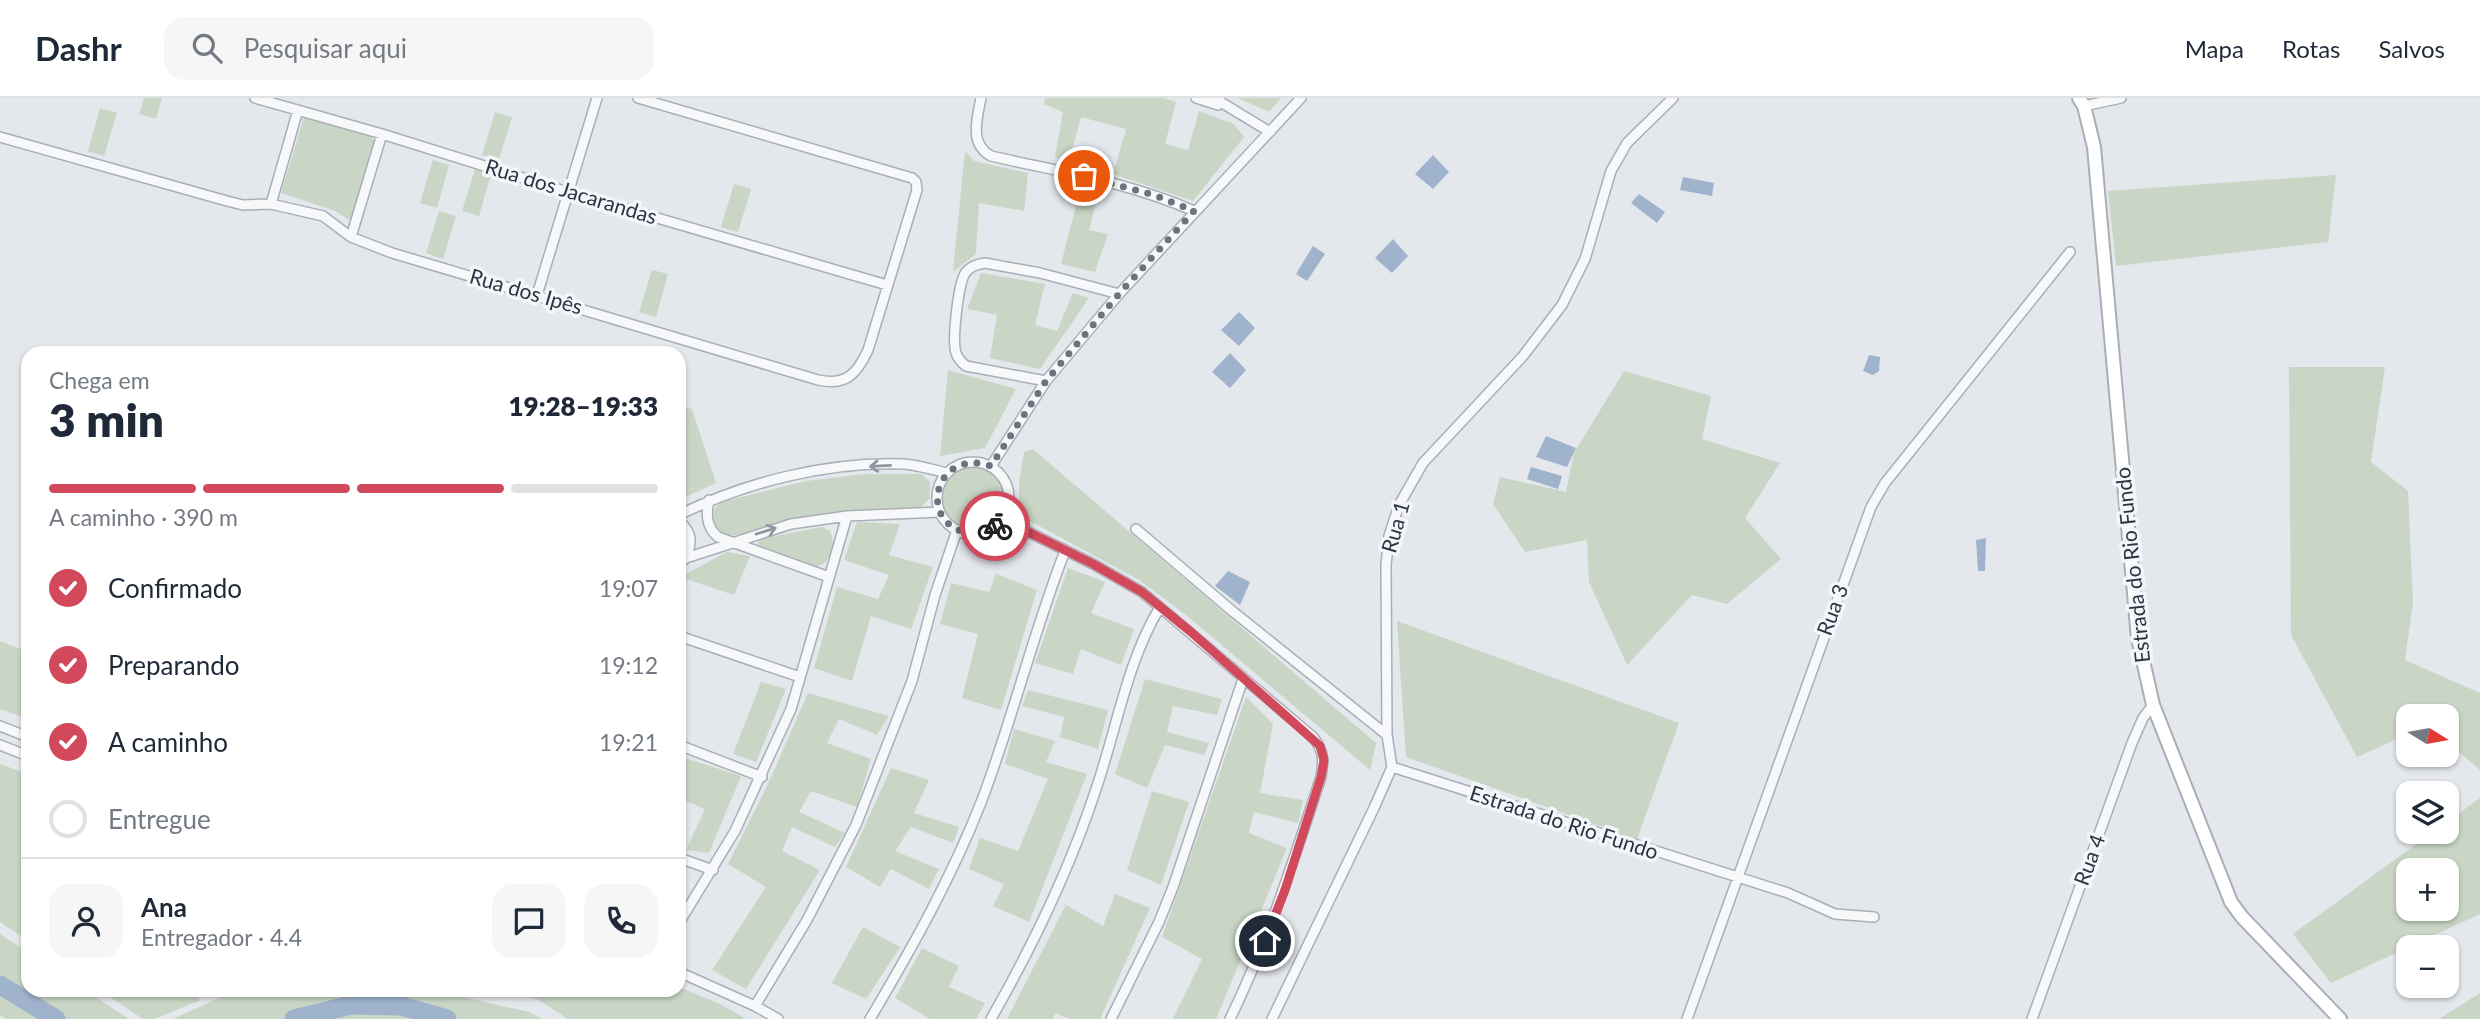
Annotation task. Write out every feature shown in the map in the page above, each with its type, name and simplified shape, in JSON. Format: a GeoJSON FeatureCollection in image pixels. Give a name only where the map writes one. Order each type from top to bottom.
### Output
{"type":"FeatureCollection","features":[{"type":"Feature","properties":{"kind":"street","name":"Rua dos Jacarandas"},"geometry":{"type":"LineString","coordinates":[[255,98],[887,285]]}},
{"type":"Feature","properties":{"kind":"street"},"geometry":{"type":"LineString","coordinates":[[537,295],[597,98]]}},
{"type":"Feature","properties":{"kind":"street","name":"Rua dos Ipês"},"geometry":{"type":"LineString","coordinates":[[0,137],[235,203],[271,204],[323,216],[351,237],[392,253],[833,383],[849,377],[864,360],[917,190],[916,181],[638,98]]}},
{"type":"Feature","properties":{"kind":"street"},"geometry":{"type":"LineString","coordinates":[[981,98],[976,139],[980,147],[991,156],[1100,180],[1154,195],[1194,211]]}},
{"type":"Feature","properties":{"kind":"street"},"geometry":{"type":"LineString","coordinates":[[1196,98],[1230,109]]}},
{"type":"Feature","properties":{"kind":"street"},"geometry":{"type":"LineString","coordinates":[[1214,98],[1270,132]]}},
{"type":"Feature","properties":{"kind":"street"},"geometry":{"type":"LineString","coordinates":[[991,466],[1046,381],[1119,294],[1301,98]]}},
{"type":"Feature","properties":{"kind":"street","name":"Rua 1"},"geometry":{"type":"LineString","coordinates":[[1392,767],[1387,735],[1386,565],[1389,536],[1399,505],[1423,463],[1523,356],[1562,305],[1585,258],[1611,171],[1627,143],[1673,98]]}},
{"type":"Feature","properties":{"kind":"street"},"geometry":{"type":"LineString","coordinates":[[2082,102],[2121,98]]}},
{"type":"Feature","properties":{"kind":"street","name":"Estrada do Rio Fundo"},"geometry":{"type":"LineString","coordinates":[[2082,102],[2091,133],[2096,166],[2138,638],[2153,705],[2231,902],[2242,917],[2340,1019]]}},
{"type":"Feature","properties":{"kind":"street"},"geometry":{"type":"LineString","coordinates":[[271,204],[298,110]]}},
{"type":"Feature","properties":{"kind":"street"},"geometry":{"type":"LineString","coordinates":[[351,237],[382,134]]}},
{"type":"Feature","properties":{"kind":"street","name":"Rua 3"},"geometry":{"type":"LineString","coordinates":[[1687,1019],[1862,528],[1877,494],[2070,252]]}},
{"type":"Feature","properties":{"kind":"street"},"geometry":{"type":"LineString","coordinates":[[1046,381],[966,366],[959,360],[955,346],[959,290],[966,272],[985,263],[1040,273],[1119,294]]}},
{"type":"Feature","properties":{"kind":"street"},"geometry":{"type":"LineString","coordinates":[[967,462],[991,466],[1006,484],[1009,496],[1002,519],[993,528],[981,533],[969,534],[950,526],[940,512],[937,491],[947,473],[967,462]]}},
{"type":"Feature","properties":{"kind":"street"},"geometry":{"type":"LineString","coordinates":[[686,512],[709,500],[787,476],[848,467],[906,464],[947,473]]}},
{"type":"Feature","properties":{"kind":"street"},"geometry":{"type":"LineString","coordinates":[[709,500],[707,513],[712,532],[732,542],[830,577]]}},
{"type":"Feature","properties":{"kind":"street"},"geometry":{"type":"LineString","coordinates":[[686,560],[791,524],[848,516],[940,512]]}},
{"type":"Feature","properties":{"kind":"street"},"geometry":{"type":"LineString","coordinates":[[686,912],[713,870],[762,777],[791,709],[848,516]]}},
{"type":"Feature","properties":{"kind":"street"},"geometry":{"type":"LineString","coordinates":[[1002,519],[1093,564],[1142,592],[1313,737],[1320,746],[1324,760],[1321,777],[1285,890],[1254,970],[1230,1019]]}},
{"type":"Feature","properties":{"kind":"street"},"geometry":{"type":"LineString","coordinates":[[686,529],[691,535],[691,544],[686,555]]}},
{"type":"Feature","properties":{"kind":"street"},"geometry":{"type":"LineString","coordinates":[[1136,529],[1231,610],[1387,735]]}},
{"type":"Feature","properties":{"kind":"street"},"geometry":{"type":"LineString","coordinates":[[755,1006],[807,920],[856,825],[912,681],[935,595],[957,530]]}},
{"type":"Feature","properties":{"kind":"street"},"geometry":{"type":"LineString","coordinates":[[870,1019],[902,967],[965,841],[1003,740],[1039,621],[1065,551]]}},
{"type":"Feature","properties":{"kind":"street"},"geometry":{"type":"LineString","coordinates":[[991,1019],[1041,926],[1068,863],[1098,785],[1140,645],[1160,607]]}},
{"type":"Feature","properties":{"kind":"street"},"geometry":{"type":"LineString","coordinates":[[686,638],[800,677]]}},
{"type":"Feature","properties":{"kind":"street"},"geometry":{"type":"LineString","coordinates":[[1111,1019],[1159,922],[1173,887],[1243,679]]}},
{"type":"Feature","properties":{"kind":"street","name":"Rua 4"},"geometry":{"type":"LineString","coordinates":[[2032,1019],[2132,743],[2143,718],[2153,705]]}},
{"type":"Feature","properties":{"kind":"street"},"geometry":{"type":"LineString","coordinates":[[0,726],[21,734]]}},
{"type":"Feature","properties":{"kind":"street"},"geometry":{"type":"LineString","coordinates":[[0,745],[21,754]]}},
{"type":"Feature","properties":{"kind":"street"},"geometry":{"type":"LineString","coordinates":[[686,748],[762,777]]}},
{"type":"Feature","properties":{"kind":"street"},"geometry":{"type":"LineString","coordinates":[[1272,1019],[1392,767]]}},
{"type":"Feature","properties":{"kind":"street","name":"Estrada do Rio Fundo"},"geometry":{"type":"LineString","coordinates":[[1392,767],[1788,893],[1835,914],[1855,918],[1874,917]]}},
{"type":"Feature","properties":{"kind":"street"},"geometry":{"type":"LineString","coordinates":[[686,860],[713,870]]}},
{"type":"Feature","properties":{"kind":"street"},"geometry":{"type":"LineString","coordinates":[[686,975],[778,1019]]}},
{"type":"Feature","properties":{"kind":"green space"},"geometry":{"type":"Polygon","coordinates":[[[144,98],[162,98],[156,119],[139,114],[144,98]]]}},
{"type":"Feature","properties":{"kind":"green space"},"geometry":{"type":"Polygon","coordinates":[[[1045,98],[1164,98],[1176,102],[1165,144],[1188,150],[1199,111],[1234,124],[1244,137],[1193,201],[1113,174],[1126,129],[1081,117],[1069,161],[1055,157],[1063,112],[1044,104],[1045,98]]]}},
{"type":"Feature","properties":{"kind":"green space"},"geometry":{"type":"Polygon","coordinates":[[[1238,98],[1281,98],[1269,112],[1238,98]]]}},
{"type":"Feature","properties":{"kind":"green space"},"geometry":{"type":"Polygon","coordinates":[[[100,108],[117,113],[104,156],[88,151],[100,108]]]}},
{"type":"Feature","properties":{"kind":"green space"},"geometry":{"type":"Polygon","coordinates":[[[495,112],[512,117],[499,159],[482,155],[495,112]]]}},
{"type":"Feature","properties":{"kind":"green space"},"geometry":{"type":"Polygon","coordinates":[[[305,114],[368,134],[375,141],[353,222],[335,211],[281,193],[305,114]]]}},
{"type":"Feature","properties":{"kind":"green space"},"geometry":{"type":"Polygon","coordinates":[[[965,151],[974,161],[1028,173],[1024,211],[979,203],[976,254],[953,272],[965,151]]]}},
{"type":"Feature","properties":{"kind":"green space"},"geometry":{"type":"Polygon","coordinates":[[[433,160],[449,165],[437,208],[420,203],[433,160]]]}},
{"type":"Feature","properties":{"kind":"green space"},"geometry":{"type":"Polygon","coordinates":[[[475,169],[491,174],[479,216],[462,211],[475,169]]]}},
{"type":"Feature","properties":{"kind":"green space"},"geometry":{"type":"Polygon","coordinates":[[[2336,175],[2328,242],[2116,266],[2108,191],[2336,175]]]}},
{"type":"Feature","properties":{"kind":"green space"},"geometry":{"type":"Polygon","coordinates":[[[734,184],[751,189],[738,232],[721,227],[734,184]]]}},
{"type":"Feature","properties":{"kind":"green space"},"geometry":{"type":"Polygon","coordinates":[[[1081,186],[1099,191],[1089,230],[1108,234],[1095,272],[1061,264],[1081,186]]]}},
{"type":"Feature","properties":{"kind":"green space"},"geometry":{"type":"Polygon","coordinates":[[[439,211],[456,216],[443,259],[426,253],[439,211]]]}},
{"type":"Feature","properties":{"kind":"green space"},"geometry":{"type":"Polygon","coordinates":[[[652,270],[668,274],[656,317],[639,312],[652,270]]]}},
{"type":"Feature","properties":{"kind":"green space"},"geometry":{"type":"Polygon","coordinates":[[[981,273],[1045,284],[1035,325],[1057,331],[1073,293],[1089,298],[1040,369],[990,358],[997,315],[967,309],[981,273]]]}},
{"type":"Feature","properties":{"kind":"green space"},"geometry":{"type":"Polygon","coordinates":[[[2289,367],[2385,367],[2371,462],[2408,491],[2413,603],[2405,660],[2480,693],[2480,770],[2459,752],[2459,704],[2396,704],[2396,739],[2357,757],[2291,635],[2289,367]]]}},
{"type":"Feature","properties":{"kind":"green space"},"geometry":{"type":"Polygon","coordinates":[[[948,370],[1016,389],[985,448],[940,456],[948,370]]]}},
{"type":"Feature","properties":{"kind":"green space"},"geometry":{"type":"Polygon","coordinates":[[[1624,371],[1711,396],[1702,439],[1780,463],[1745,518],[1781,559],[1727,604],[1692,595],[1627,665],[1589,582],[1587,540],[1525,552],[1493,504],[1500,477],[1566,492],[1574,453],[1624,371]]]}},
{"type":"Feature","properties":{"kind":"green space"},"geometry":{"type":"Polygon","coordinates":[[[686,407],[692,409],[716,483],[686,497],[686,407]]]}},
{"type":"Feature","properties":{"kind":"green space"},"geometry":{"type":"Polygon","coordinates":[[[1033,449],[1376,743],[1370,770],[1186,615],[1139,580],[1019,515],[1019,483],[1024,452],[1033,449]]]}},
{"type":"Feature","properties":{"kind":"green space"},"geometry":{"type":"Polygon","coordinates":[[[973,466],[985,468],[996,475],[1003,486],[1003,510],[996,521],[985,528],[973,530],[961,528],[950,521],[943,510],[941,498],[943,486],[950,475],[961,468],[973,466]]]}},
{"type":"Feature","properties":{"kind":"green space"},"geometry":{"type":"Polygon","coordinates":[[[864,474],[922,474],[930,482],[930,498],[919,509],[865,509],[830,513],[733,535],[720,533],[712,522],[715,508],[721,502],[806,481],[864,474]]]}},
{"type":"Feature","properties":{"kind":"green space"},"geometry":{"type":"Polygon","coordinates":[[[857,522],[900,524],[889,555],[933,567],[911,629],[871,616],[852,681],[814,668],[837,587],[878,599],[889,575],[844,560],[857,522]]]}},
{"type":"Feature","properties":{"kind":"green space"},"geometry":{"type":"Polygon","coordinates":[[[822,527],[830,531],[832,536],[831,553],[824,562],[814,567],[757,545],[760,539],[822,527]]]}},
{"type":"Feature","properties":{"kind":"green space"},"geometry":{"type":"Polygon","coordinates":[[[727,552],[750,556],[734,595],[686,579],[686,574],[727,552]]]}},
{"type":"Feature","properties":{"kind":"green space"},"geometry":{"type":"Polygon","coordinates":[[[1068,568],[1105,582],[1091,613],[1134,629],[1121,665],[1081,649],[1073,674],[1035,663],[1068,568]]]}},
{"type":"Feature","properties":{"kind":"green space"},"geometry":{"type":"Polygon","coordinates":[[[996,574],[1037,590],[1001,710],[962,698],[978,634],[940,624],[951,583],[989,592],[996,574]]]}},
{"type":"Feature","properties":{"kind":"green space"},"geometry":{"type":"Polygon","coordinates":[[[1397,621],[1679,723],[1637,839],[1406,757],[1397,621]]]}},
{"type":"Feature","properties":{"kind":"green space"},"geometry":{"type":"Polygon","coordinates":[[[0,641],[21,649],[21,716],[0,709],[0,641]]]}},
{"type":"Feature","properties":{"kind":"green space"},"geometry":{"type":"Polygon","coordinates":[[[1145,679],[1222,699],[1217,715],[1173,706],[1167,732],[1209,743],[1204,755],[1165,745],[1147,788],[1115,774],[1145,679]]]}},
{"type":"Feature","properties":{"kind":"green space"},"geometry":{"type":"Polygon","coordinates":[[[761,682],[786,689],[756,762],[733,754],[761,682]]]}},
{"type":"Feature","properties":{"kind":"green space"},"geometry":{"type":"Polygon","coordinates":[[[1028,690],[1108,710],[1098,749],[1060,737],[1064,717],[1022,706],[1028,690]]]}},
{"type":"Feature","properties":{"kind":"green space"},"geometry":{"type":"Polygon","coordinates":[[[808,693],[889,716],[877,735],[839,719],[827,743],[871,759],[857,807],[811,791],[799,812],[845,833],[835,847],[792,827],[782,851],[820,870],[746,989],[712,970],[766,887],[728,864],[767,786],[808,693]]]}},
{"type":"Feature","properties":{"kind":"green space"},"geometry":{"type":"Polygon","coordinates":[[[1246,697],[1273,724],[1260,793],[1303,800],[1298,823],[1254,812],[1249,833],[1287,848],[1216,1019],[1173,1019],[1202,959],[1162,937],[1246,697]]]}},
{"type":"Feature","properties":{"kind":"green space"},"geometry":{"type":"Polygon","coordinates":[[[1014,729],[1055,741],[1046,762],[1087,774],[1029,922],[993,906],[1004,884],[969,869],[980,838],[1018,851],[1048,779],[1005,764],[1014,729]]]}},
{"type":"Feature","properties":{"kind":"green space"},"geometry":{"type":"Polygon","coordinates":[[[686,758],[741,776],[709,853],[686,850],[705,809],[686,801],[686,758]]]}},
{"type":"Feature","properties":{"kind":"green space"},"geometry":{"type":"Polygon","coordinates":[[[0,764],[21,772],[21,936],[0,922],[0,764]]]}},
{"type":"Feature","properties":{"kind":"green space"},"geometry":{"type":"Polygon","coordinates":[[[891,768],[929,780],[914,813],[959,827],[953,843],[911,827],[895,851],[939,869],[929,889],[891,869],[880,887],[846,867],[891,768]]]}},
{"type":"Feature","properties":{"kind":"green space"},"geometry":{"type":"Polygon","coordinates":[[[1152,791],[1189,802],[1161,885],[1127,870],[1152,791]]]}},
{"type":"Feature","properties":{"kind":"green space"},"geometry":{"type":"Polygon","coordinates":[[[2480,798],[2480,914],[2435,935],[2396,935],[2396,953],[2331,983],[2293,934],[2396,859],[2396,921],[2459,921],[2459,858],[2397,858],[2416,844],[2459,844],[2459,813],[2480,798]]]}},
{"type":"Feature","properties":{"kind":"green space"},"geometry":{"type":"Polygon","coordinates":[[[1115,894],[1150,908],[1100,1019],[1069,1019],[1056,1013],[1052,1019],[1007,1019],[1066,905],[1103,926],[1115,894]]]}},
{"type":"Feature","properties":{"kind":"green space"},"geometry":{"type":"Polygon","coordinates":[[[863,927],[900,947],[866,999],[832,983],[863,927]]]}},
{"type":"Feature","properties":{"kind":"green space"},"geometry":{"type":"Polygon","coordinates":[[[0,934],[21,948],[21,997],[95,997],[129,1019],[6,1019],[0,1015],[0,934]]]}},
{"type":"Feature","properties":{"kind":"green space"},"geometry":{"type":"Polygon","coordinates":[[[922,948],[959,966],[949,987],[985,1003],[976,1019],[930,1019],[895,998],[922,948]]]}},
{"type":"Feature","properties":{"kind":"green space"},"geometry":{"type":"Polygon","coordinates":[[[686,990],[720,1004],[746,1019],[568,1019],[537,999],[527,997],[686,997],[686,990]]]}},
{"type":"Feature","properties":{"kind":"green space"},"geometry":{"type":"Polygon","coordinates":[[[2480,993],[2480,1019],[2439,1019],[2480,993]]]}},
{"type":"Feature","properties":{"kind":"green space"},"geometry":{"type":"Polygon","coordinates":[[[110,997],[197,997],[201,1000],[154,1019],[143,1019],[110,997]]]}},
{"type":"Feature","properties":{"kind":"green space"},"geometry":{"type":"Polygon","coordinates":[[[221,997],[463,997],[529,1012],[542,1019],[173,1019],[221,997]]]}},
{"type":"Feature","properties":{"kind":"water"},"geometry":{"type":"Polygon","coordinates":[[[1433,155],[1449,172],[1433,189],[1415,174],[1433,155]]]}},
{"type":"Feature","properties":{"kind":"water"},"geometry":{"type":"Polygon","coordinates":[[[1683,177],[1714,183],[1712,196],[1680,190],[1683,177]]]}},
{"type":"Feature","properties":{"kind":"water"},"geometry":{"type":"Polygon","coordinates":[[[1639,194],[1665,212],[1657,223],[1631,203],[1639,194]]]}},
{"type":"Feature","properties":{"kind":"water"},"geometry":{"type":"Polygon","coordinates":[[[1393,239],[1408,256],[1392,273],[1375,258],[1393,239]]]}},
{"type":"Feature","properties":{"kind":"water"},"geometry":{"type":"Polygon","coordinates":[[[1313,246],[1325,254],[1307,281],[1296,274],[1313,246]]]}},
{"type":"Feature","properties":{"kind":"water"},"geometry":{"type":"Polygon","coordinates":[[[1239,312],[1255,328],[1239,346],[1221,330],[1239,312]]]}},
{"type":"Feature","properties":{"kind":"water"},"geometry":{"type":"Polygon","coordinates":[[[1230,353],[1246,370],[1230,388],[1212,372],[1230,353]]]}},
{"type":"Feature","properties":{"kind":"water"},"geometry":{"type":"Polygon","coordinates":[[[1869,355],[1880,357],[1879,371],[1873,375],[1863,371],[1869,355]]]}},
{"type":"Feature","properties":{"kind":"water"},"geometry":{"type":"Polygon","coordinates":[[[1546,436],[1576,448],[1567,467],[1536,457],[1546,436]]]}},
{"type":"Feature","properties":{"kind":"water"},"geometry":{"type":"Polygon","coordinates":[[[1531,467],[1562,476],[1558,489],[1527,479],[1531,467]]]}},
{"type":"Feature","properties":{"kind":"water"},"geometry":{"type":"Polygon","coordinates":[[[1986,538],[1985,571],[1978,571],[1976,540],[1986,538]]]}},
{"type":"Feature","properties":{"kind":"water"},"geometry":{"type":"Polygon","coordinates":[[[1228,571],[1250,582],[1240,605],[1215,586],[1228,571]]]}},
{"type":"Feature","properties":{"kind":"waterway"},"geometry":{"type":"LineString","coordinates":[[0,985],[56,1019]]}},
{"type":"Feature","properties":{"kind":"waterway"},"geometry":{"type":"LineString","coordinates":[[294,1019],[351,1005],[401,1006],[447,1019]]}},
{"type":"Feature","properties":{"kind":"way so far"},"geometry":{"type":"LineString","coordinates":[[995,526],[981,533],[969,534],[950,526],[940,512],[937,502],[941,481],[956,466],[967,462],[991,466],[1046,381],[1194,211],[1154,195],[1084,176]]}},
{"type":"Feature","properties":{"kind":"route"},"geometry":{"type":"LineString","coordinates":[[995,526],[1002,519],[1093,564],[1142,592],[1313,737],[1320,746],[1324,760],[1321,777],[1285,890],[1265,941]]}}]}
